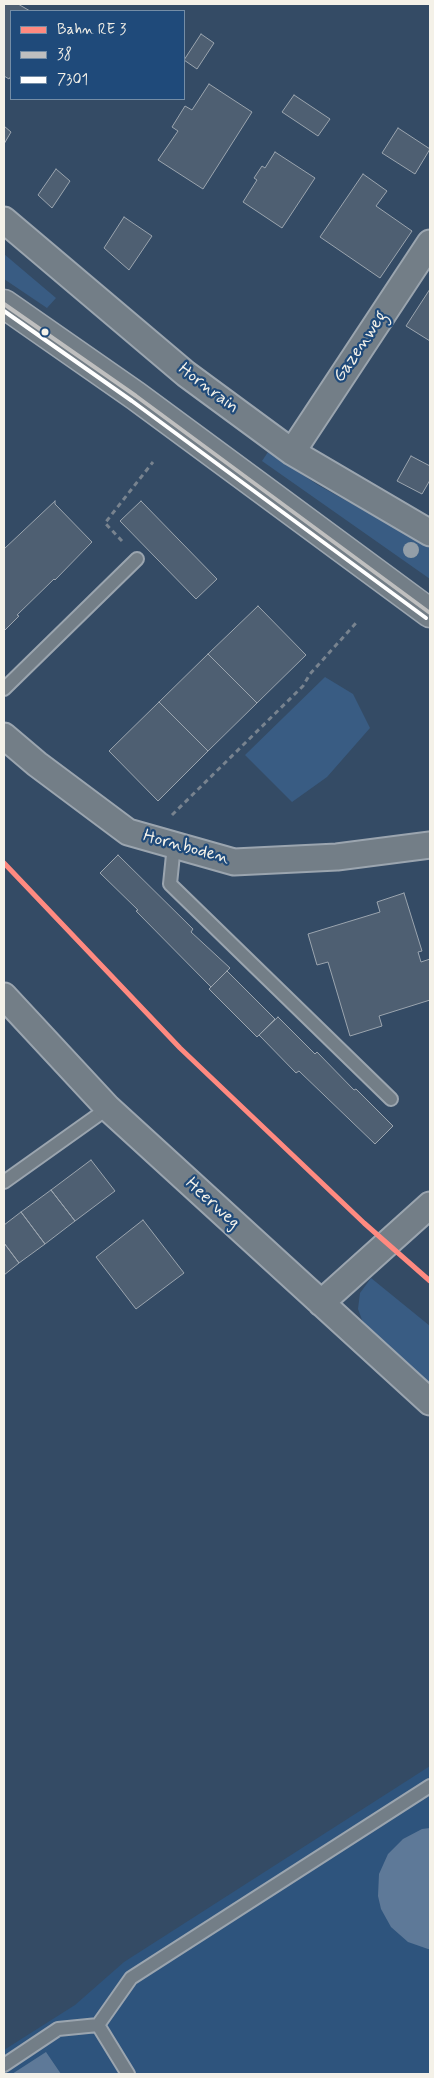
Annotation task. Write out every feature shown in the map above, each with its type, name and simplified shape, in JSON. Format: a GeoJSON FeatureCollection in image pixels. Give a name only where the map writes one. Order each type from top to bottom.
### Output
{"type":"FeatureCollection","features":[{"type":"Feature","properties":{"kind":"main road"},"geometry":{"type":"LineString","coordinates":[[4,304],[136,396],[430,613]]}},
{"type":"Feature","properties":{"kind":"street","name":"Hornrain"},"geometry":{"type":"LineString","coordinates":[[4,220],[186,374],[292,452],[430,533]]}},
{"type":"Feature","properties":{"kind":"street","name":"Gazenweg"},"geometry":{"type":"LineString","coordinates":[[292,452],[430,243]]}},
{"type":"Feature","properties":{"kind":"street","name":"Hornboden"},"geometry":{"type":"LineString","coordinates":[[4,736],[37,764],[128,832],[234,862],[337,857],[430,845]]}},
{"type":"Feature","properties":{"kind":"street","name":"Heerweg"},"geometry":{"type":"LineString","coordinates":[[4,996],[108,1108],[430,1402]]}},
{"type":"Feature","properties":{"kind":"street"},"geometry":{"type":"LineString","coordinates":[[321,1303],[430,1205]]}},
{"type":"Feature","properties":{"kind":"lane"},"geometry":{"type":"LineString","coordinates":[[4,689],[137,559]]}},
{"type":"Feature","properties":{"kind":"lane"},"geometry":{"type":"LineString","coordinates":[[165,842],[170,884],[391,1099]]}},
{"type":"Feature","properties":{"kind":"lane"},"geometry":{"type":"LineString","coordinates":[[4,1182],[108,1108]]}},
{"type":"Feature","properties":{"kind":"lane"},"geometry":{"type":"LineString","coordinates":[[98,2025],[130,1978],[430,1786]]}},
{"type":"Feature","properties":{"kind":"lane"},"geometry":{"type":"LineString","coordinates":[[4,2066],[58,2029],[98,2025]]}},
{"type":"Feature","properties":{"kind":"lane"},"geometry":{"type":"LineString","coordinates":[[98,2025],[128,2074]]}},
{"type":"Feature","properties":{"kind":"path"},"geometry":{"type":"LineString","coordinates":[[137,559],[105,523],[154,462]]}},
{"type":"Feature","properties":{"kind":"path"},"geometry":{"type":"LineString","coordinates":[[165,842],[161,825],[303,686],[310,674],[356,623]]}},
{"type":"Feature","properties":{"kind":"shaded area"},"geometry":{"type":"Polygon","coordinates":[[[4,254],[56,298],[47,308],[4,279],[4,254]]]}},
{"type":"Feature","properties":{"kind":"shaded area"},"geometry":{"type":"Polygon","coordinates":[[[268,452],[318,485],[430,547],[430,579],[262,461],[268,452]]]}},
{"type":"Feature","properties":{"kind":"shaded area"},"geometry":{"type":"Polygon","coordinates":[[[325,677],[353,694],[370,728],[327,777],[292,802],[245,755],[325,677]]]}},
{"type":"Feature","properties":{"kind":"shaded area"},"geometry":{"type":"Polygon","coordinates":[[[371,1278],[430,1326],[430,1387],[365,1328],[358,1309],[360,1293],[371,1278]]]}},
{"type":"Feature","properties":{"kind":"shaded area"},"geometry":{"type":"Polygon","coordinates":[[[430,1766],[430,2074],[4,2074],[4,2050],[75,2005],[124,1962],[430,1766]]]}},
{"type":"Feature","properties":{"kind":"shaded area"},"geometry":{"type":"Polygon","coordinates":[[[430,1828],[430,1949],[428,1949],[408,1942],[391,1927],[381,1909],[378,1896],[379,1874],[388,1854],[403,1839],[422,1829],[430,1828]]]}},
{"type":"Feature","properties":{"kind":"shaded area"},"geometry":{"type":"Polygon","coordinates":[[[46,2052],[61,2074],[12,2074],[46,2052]]]}},
{"type":"Feature","properties":{"kind":"building"},"geometry":{"type":"Polygon","coordinates":[[[4,4],[18,4],[28,10],[10,10],[10,78],[9,79],[4,76],[4,4]]]}},
{"type":"Feature","properties":{"kind":"building"},"geometry":{"type":"Polygon","coordinates":[[[201,34],[214,43],[197,69],[185,61],[201,34]]]}},
{"type":"Feature","properties":{"kind":"building"},"geometry":{"type":"Polygon","coordinates":[[[209,84],[252,112],[203,189],[158,160],[178,131],[172,127],[185,106],[192,110],[209,84]]]}},
{"type":"Feature","properties":{"kind":"building"},"geometry":{"type":"Polygon","coordinates":[[[294,95],[330,119],[318,136],[282,112],[294,95]]]}},
{"type":"Feature","properties":{"kind":"building"},"geometry":{"type":"Polygon","coordinates":[[[4,126],[11,132],[4,144],[4,126]]]}},
{"type":"Feature","properties":{"kind":"building"},"geometry":{"type":"Polygon","coordinates":[[[398,128],[430,149],[415,174],[382,153],[398,128]]]}},
{"type":"Feature","properties":{"kind":"building"},"geometry":{"type":"Polygon","coordinates":[[[275,152],[315,178],[282,228],[243,202],[257,180],[254,178],[262,166],[265,168],[275,152]]]}},
{"type":"Feature","properties":{"kind":"building"},"geometry":{"type":"Polygon","coordinates":[[[56,169],[70,181],[52,208],[38,195],[56,169]]]}},
{"type":"Feature","properties":{"kind":"building"},"geometry":{"type":"Polygon","coordinates":[[[363,174],[387,191],[376,206],[412,231],[380,278],[320,237],[363,174]]]}},
{"type":"Feature","properties":{"kind":"building"},"geometry":{"type":"Polygon","coordinates":[[[124,217],[152,236],[129,270],[104,248],[124,217]]]}},
{"type":"Feature","properties":{"kind":"building"},"geometry":{"type":"Polygon","coordinates":[[[430,289],[430,341],[406,326],[430,289]]]}},
{"type":"Feature","properties":{"kind":"building"},"geometry":{"type":"Polygon","coordinates":[[[411,456],[430,466],[430,480],[422,494],[397,481],[411,456]]]}},
{"type":"Feature","properties":{"kind":"building"},"geometry":{"type":"Polygon","coordinates":[[[55,501],[55,504],[92,542],[17,615],[19,616],[4,631],[4,549],[55,501]]]}},
{"type":"Feature","properties":{"kind":"building"},"geometry":{"type":"Polygon","coordinates":[[[141,501],[217,579],[196,599],[120,521],[141,501]]]}},
{"type":"Feature","properties":{"kind":"building"},"geometry":{"type":"Polygon","coordinates":[[[258,606],[306,655],[257,703],[208,654],[258,606]]]}},
{"type":"Feature","properties":{"kind":"building"},"geometry":{"type":"Polygon","coordinates":[[[208,654],[257,703],[208,751],[159,702],[208,654]]]}},
{"type":"Feature","properties":{"kind":"building"},"geometry":{"type":"Polygon","coordinates":[[[159,702],[208,751],[158,801],[109,751],[159,702]]]}},
{"type":"Feature","properties":{"kind":"building"},"geometry":{"type":"Polygon","coordinates":[[[118,855],[193,929],[191,932],[230,968],[211,987],[100,873],[118,855]]]}},
{"type":"Feature","properties":{"kind":"building"},"geometry":{"type":"Polygon","coordinates":[[[404,893],[422,951],[418,952],[421,962],[430,959],[430,1000],[379,1016],[382,1026],[350,1036],[328,962],[317,965],[308,934],[380,912],[377,902],[404,893]]]}},
{"type":"Feature","properties":{"kind":"building"},"geometry":{"type":"Polygon","coordinates":[[[227,971],[275,1019],[257,1037],[209,989],[227,971]]]}},
{"type":"Feature","properties":{"kind":"building"},"geometry":{"type":"Polygon","coordinates":[[[278,1017],[393,1126],[375,1144],[299,1071],[296,1073],[259,1035],[278,1017]]]}},
{"type":"Feature","properties":{"kind":"building"},"geometry":{"type":"Polygon","coordinates":[[[91,1160],[115,1191],[75,1221],[51,1190],[91,1160]]]}},
{"type":"Feature","properties":{"kind":"building"},"geometry":{"type":"Polygon","coordinates":[[[51,1190],[75,1221],[45,1244],[21,1212],[51,1190]]]}},
{"type":"Feature","properties":{"kind":"building"},"geometry":{"type":"Polygon","coordinates":[[[21,1212],[45,1244],[19,1263],[4,1243],[4,1225],[21,1212]]]}},
{"type":"Feature","properties":{"kind":"building"},"geometry":{"type":"Polygon","coordinates":[[[143,1220],[184,1273],[136,1309],[96,1257],[143,1220]]]}},
{"type":"Feature","properties":{"kind":"building"},"geometry":{"type":"Polygon","coordinates":[[[4,1243],[19,1263],[4,1275],[4,1243]]]}},
{"type":"Feature","properties":{"kind":"transit line","name":"38"},"geometry":{"type":"LineString","coordinates":[[4,304],[136,396],[430,613]]}},
{"type":"Feature","properties":{"kind":"transit line","name":"7301"},"geometry":{"type":"LineString","coordinates":[[4,311],[132,401],[426,618]]}},
{"type":"Feature","properties":{"kind":"transit line"},"geometry":{"type":"LineString","coordinates":[[4,863],[180,1048],[364,1223],[430,1281]]}}]}
